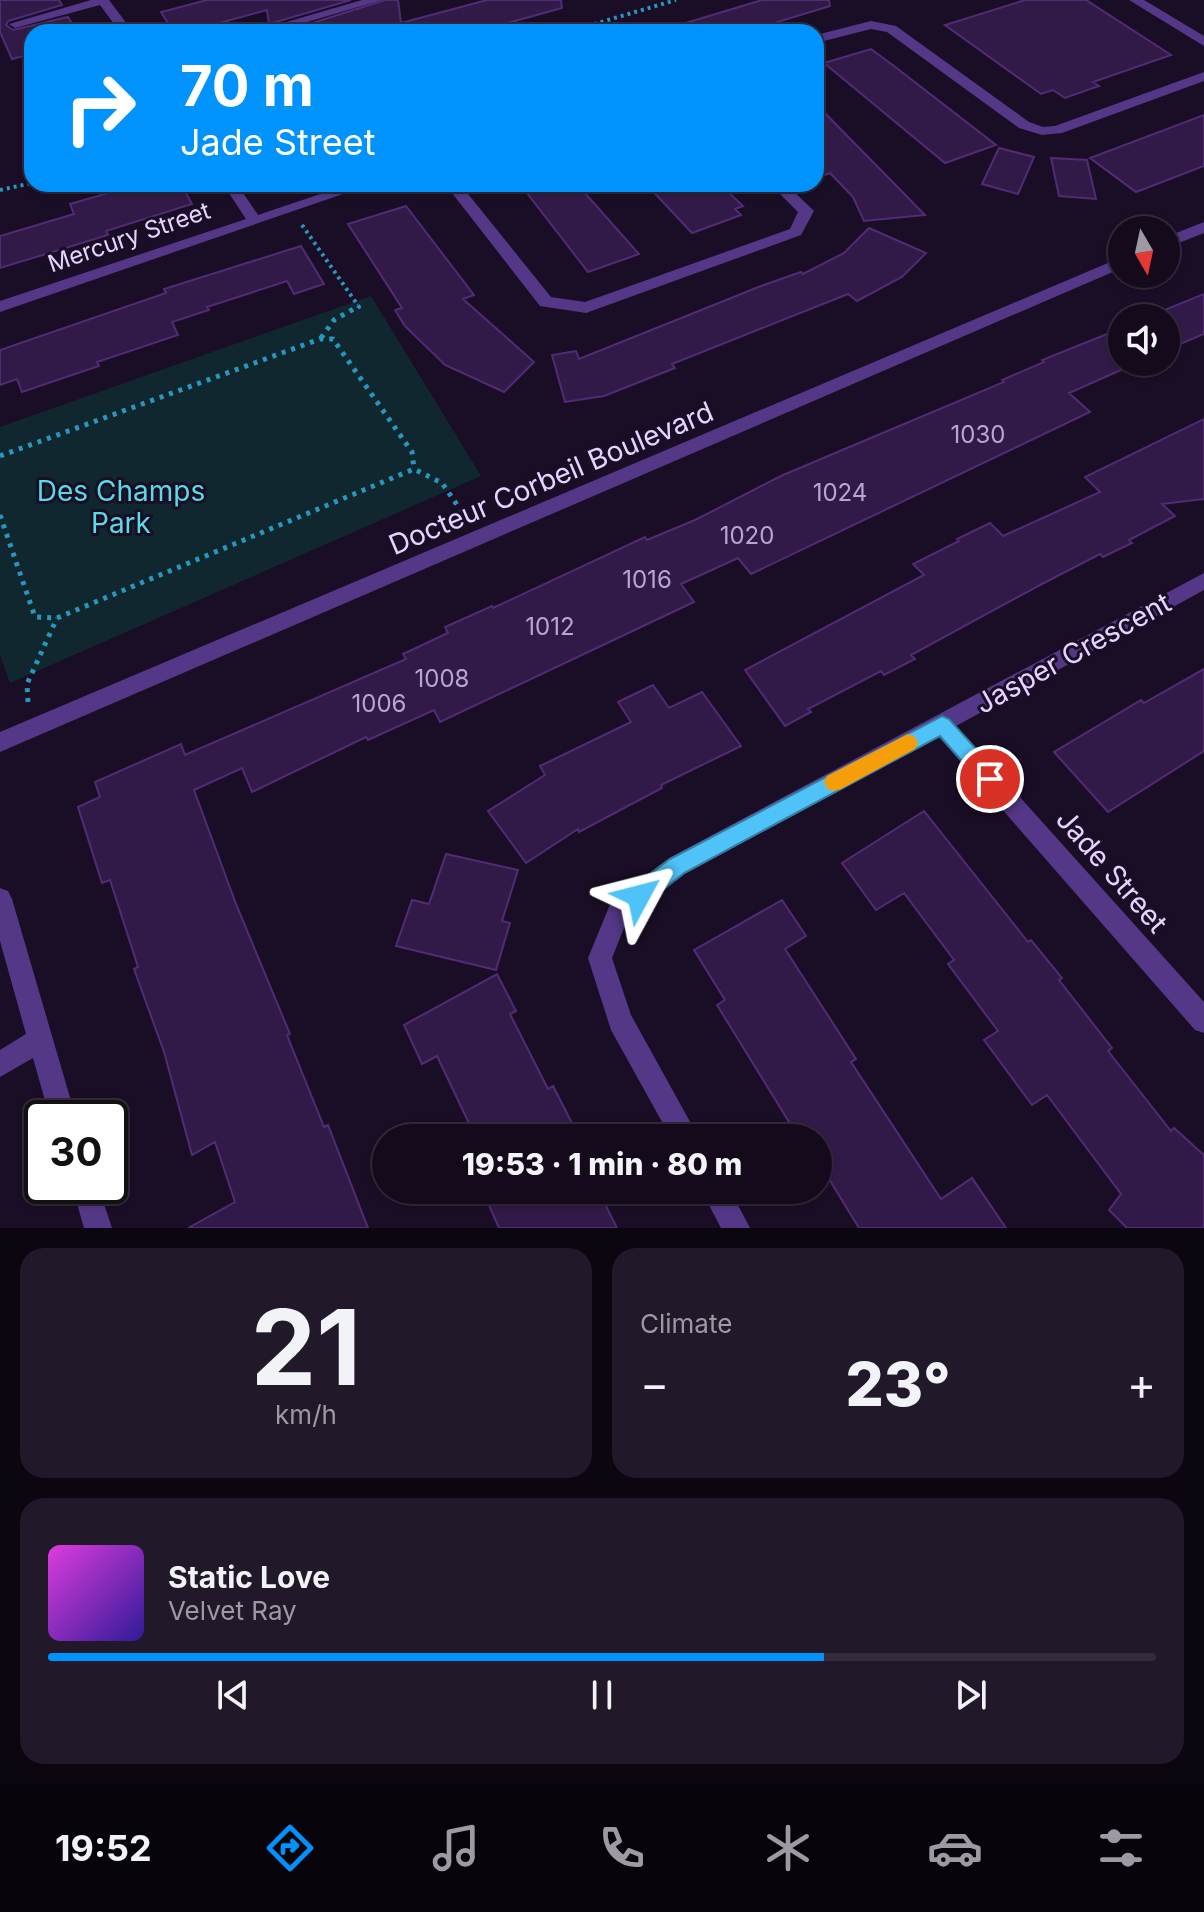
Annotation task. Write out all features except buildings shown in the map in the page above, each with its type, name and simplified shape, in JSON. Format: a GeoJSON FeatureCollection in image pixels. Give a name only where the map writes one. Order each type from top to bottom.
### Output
{"type":"FeatureCollection","features":[{"type":"Feature","properties":{"kind":"street"},"geometry":{"type":"LineString","coordinates":[[15,24],[102,0],[121,24]]}},
{"type":"Feature","properties":{"kind":"street"},"geometry":{"type":"LineString","coordinates":[[288,24],[376,0]]}},
{"type":"Feature","properties":{"kind":"street"},"geometry":{"type":"LineString","coordinates":[[1135,0],[1204,42]]}},
{"type":"Feature","properties":{"kind":"street"},"geometry":{"type":"LineString","coordinates":[[824,37],[871,25],[891,29],[1024,125],[1042,131],[1057,130],[1140,102],[1204,76]]}},
{"type":"Feature","properties":{"kind":"street"},"geometry":{"type":"LineString","coordinates":[[235,192],[254,220]]}},
{"type":"Feature","properties":{"kind":"street","name":"Mercury Street"},"geometry":{"type":"LineString","coordinates":[[0,307],[341,192]]}},
{"type":"Feature","properties":{"kind":"street"},"geometry":{"type":"LineString","coordinates":[[458,192],[546,302],[586,308],[796,232],[806,211],[786,192]]}},
{"type":"Feature","properties":{"kind":"street"},"geometry":{"type":"LineString","coordinates":[[1180,237],[1204,227]]}},
{"type":"Feature","properties":{"kind":"street","name":"Docteur Corbeil Boulevard"},"geometry":{"type":"LineString","coordinates":[[0,742],[1108,268]]}},
{"type":"Feature","properties":{"kind":"street","name":"Jasper Crescent"},"geometry":{"type":"LineString","coordinates":[[678,1124],[620,1021],[600,958],[619,910],[677,866],[1204,581]]}},
{"type":"Feature","properties":{"kind":"street","name":"Jade Street"},"geometry":{"type":"LineString","coordinates":[[942,725],[1204,1021]]}},
{"type":"Feature","properties":{"kind":"street"},"geometry":{"type":"LineString","coordinates":[[0,899],[57,1100]]}},
{"type":"Feature","properties":{"kind":"street"},"geometry":{"type":"LineString","coordinates":[[0,1064],[38,1041]]}},
{"type":"Feature","properties":{"kind":"street"},"geometry":{"type":"LineString","coordinates":[[91,1204],[98,1228]]}},
{"type":"Feature","properties":{"kind":"street"},"geometry":{"type":"LineString","coordinates":[[723,1204],[736,1228]]}},
{"type":"Feature","properties":{"kind":"path"},"geometry":{"type":"LineString","coordinates":[[594,24],[676,0]]}},
{"type":"Feature","properties":{"kind":"path"},"geometry":{"type":"LineString","coordinates":[[0,190],[24,185]]}},
{"type":"Feature","properties":{"kind":"path"},"geometry":{"type":"LineString","coordinates":[[291,209],[359,307],[334,320],[320,339]]}},
{"type":"Feature","properties":{"kind":"path"},"geometry":{"type":"LineString","coordinates":[[0,456],[320,339],[333,339],[412,452],[414,469]]}},
{"type":"Feature","properties":{"kind":"path"},"geometry":{"type":"LineString","coordinates":[[0,515],[35,617],[57,618],[414,469],[442,483],[480,539]]}},
{"type":"Feature","properties":{"kind":"path"},"geometry":{"type":"LineString","coordinates":[[28,703],[27,684],[57,618]]}},
{"type":"Feature","properties":{"kind":"green space","name":"Des Champs Park"},"geometry":{"type":"Polygon","coordinates":[[[371,296],[481,476],[10,683],[0,655],[0,427],[371,296]]]}},
{"type":"Feature","properties":{"kind":"slow traffic"},"geometry":{"type":"LineString","coordinates":[[834,782],[908,743]]}},
{"type":"Feature","properties":{"kind":"route"},"geometry":{"type":"LineString","coordinates":[[639,896],[677,866],[942,725],[990,779]]}}]}
